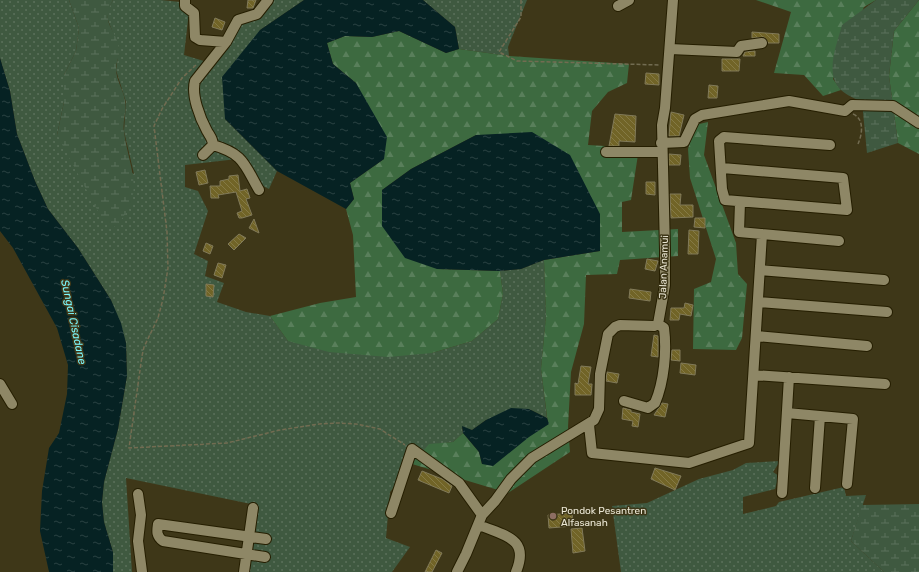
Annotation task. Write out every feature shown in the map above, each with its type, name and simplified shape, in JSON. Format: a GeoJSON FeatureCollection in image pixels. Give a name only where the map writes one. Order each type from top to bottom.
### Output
{"type":"FeatureCollection","features":[{"type":"Feature","properties":{"kind":"street"},"geometry":{"type":"LineString","coordinates":[[185,0],[185,6],[194,13],[195,37],[200,40],[226,42]]}},
{"type":"Feature","properties":{"kind":"street"},"geometry":{"type":"LineString","coordinates":[[203,156],[213,145],[213,140],[206,130],[197,107],[193,86],[195,81],[226,42],[238,20],[257,14],[268,0]]}},
{"type":"Feature","properties":{"kind":"street"},"geometry":{"type":"LineString","coordinates":[[618,6],[629,0]]}},
{"type":"Feature","properties":{"kind":"street","name":"Jalan Anamui"},"geometry":{"type":"LineString","coordinates":[[658,324],[664,285],[665,257],[661,148],[669,65],[673,0]]}},
{"type":"Feature","properties":{"kind":"street"},"geometry":{"type":"LineString","coordinates":[[670,49],[736,52],[741,46],[762,43]]}},
{"type":"Feature","properties":{"kind":"street"},"geometry":{"type":"LineString","coordinates":[[606,152],[661,148],[684,142],[695,119],[702,115],[788,101],[845,111],[852,105],[893,106],[919,123]]}},
{"type":"Feature","properties":{"kind":"street"},"geometry":{"type":"LineString","coordinates":[[722,168],[843,178],[847,210],[725,200],[722,189],[722,168],[719,141],[724,137],[830,145]]}},
{"type":"Feature","properties":{"kind":"street"},"geometry":{"type":"LineString","coordinates":[[213,145],[230,150],[239,156],[259,190]]}},
{"type":"Feature","properties":{"kind":"street"},"geometry":{"type":"LineString","coordinates":[[740,202],[739,232],[839,241]]}},
{"type":"Feature","properties":{"kind":"street"},"geometry":{"type":"LineString","coordinates":[[589,425],[592,453],[689,463],[749,443],[757,336],[762,234]]}},
{"type":"Feature","properties":{"kind":"street"},"geometry":{"type":"LineString","coordinates":[[760,270],[884,280]]}},
{"type":"Feature","properties":{"kind":"street"},"geometry":{"type":"LineString","coordinates":[[758,302],[886,312]]}},
{"type":"Feature","properties":{"kind":"street"},"geometry":{"type":"LineString","coordinates":[[457,572],[480,520],[511,479],[532,458],[589,425],[594,420],[599,410],[600,374],[608,334],[615,327],[620,325],[654,326],[658,324],[664,328],[666,339],[662,376],[655,403],[648,408],[624,401]]}},
{"type":"Feature","properties":{"kind":"street"},"geometry":{"type":"LineString","coordinates":[[757,336],[866,346]]}},
{"type":"Feature","properties":{"kind":"street"},"geometry":{"type":"LineString","coordinates":[[754,375],[885,384]]}},
{"type":"Feature","properties":{"kind":"street"},"geometry":{"type":"LineString","coordinates":[[782,493],[789,377]]}},
{"type":"Feature","properties":{"kind":"street"},"geometry":{"type":"LineString","coordinates":[[0,384],[12,404]]}},
{"type":"Feature","properties":{"kind":"street"},"geometry":{"type":"LineString","coordinates":[[787,413],[853,419],[847,484]]}},
{"type":"Feature","properties":{"kind":"street"},"geometry":{"type":"LineString","coordinates":[[815,488],[820,416]]}},
{"type":"Feature","properties":{"kind":"street"},"geometry":{"type":"LineString","coordinates":[[391,513],[412,449],[458,483],[480,520],[514,540],[520,548],[521,559],[516,572]]}},
{"type":"Feature","properties":{"kind":"street"},"geometry":{"type":"LineString","coordinates":[[138,494],[141,515],[138,542],[142,572]]}},
{"type":"Feature","properties":{"kind":"street"},"geometry":{"type":"LineString","coordinates":[[244,572],[253,508]]}},
{"type":"Feature","properties":{"kind":"street"},"geometry":{"type":"LineString","coordinates":[[265,557],[163,541],[158,538],[157,531],[158,524],[266,539]]}},
{"type":"Feature","properties":{"kind":"street"},"geometry":{"type":"LineString","coordinates":[[139,528],[157,531]]}},
{"type":"Feature","properties":{"kind":"path"},"geometry":{"type":"LineString","coordinates":[[521,0],[521,17],[500,52],[517,61],[669,65]]}},
{"type":"Feature","properties":{"kind":"path"},"geometry":{"type":"LineString","coordinates":[[198,63],[182,78],[162,109],[154,126],[167,232],[168,268],[164,299],[158,318],[144,347],[142,356],[129,448],[227,443],[251,439],[280,430],[319,424],[338,423],[356,424],[380,429],[412,449]]}},
{"type":"Feature","properties":{"kind":"path"},"geometry":{"type":"LineString","coordinates":[[845,111],[856,115],[859,120],[862,133],[858,144]]}},
{"type":"Feature","properties":{"kind":"green space"},"geometry":{"type":"Polygon","coordinates":[[[0,0],[69,0],[79,28],[76,51],[64,75],[64,102],[57,135],[134,174],[124,131],[126,102],[116,70],[119,49],[108,20],[107,11],[113,0],[161,0],[190,3],[184,55],[207,62],[237,17],[259,13],[267,0],[304,0],[260,30],[225,119],[277,171],[269,189],[251,180],[237,159],[185,165],[185,187],[198,191],[208,211],[194,254],[208,261],[205,276],[224,283],[217,302],[246,312],[270,316],[288,341],[432,353],[472,341],[498,319],[503,294],[500,271],[521,269],[544,260],[546,316],[541,369],[547,418],[529,409],[486,420],[472,430],[462,427],[463,433],[453,442],[429,445],[390,492],[386,538],[410,547],[392,572],[241,572],[251,504],[126,478],[132,572],[113,572],[113,552],[104,522],[102,502],[104,482],[118,429],[127,376],[126,343],[111,300],[78,248],[48,209],[35,181],[17,134],[10,91],[0,58],[0,0]]]}},
{"type":"Feature","properties":{"kind":"green space"},"geometry":{"type":"Polygon","coordinates":[[[69,0],[113,0],[109,8],[108,20],[119,48],[116,73],[125,101],[124,128],[134,182],[130,205],[124,216],[113,228],[100,215],[57,135],[64,102],[64,75],[76,51],[79,28],[69,0]]]}},
{"type":"Feature","properties":{"kind":"green space"},"geometry":{"type":"Polygon","coordinates":[[[423,0],[527,0],[508,47],[509,56],[459,49],[455,27],[423,0]]]}},
{"type":"Feature","properties":{"kind":"green space"},"geometry":{"type":"Polygon","coordinates":[[[756,0],[876,0],[864,7],[833,79],[841,90],[823,96],[804,75],[774,73],[791,12],[756,0]]]}},
{"type":"Feature","properties":{"kind":"green space"},"geometry":{"type":"Polygon","coordinates":[[[876,0],[919,0],[894,31],[889,76],[898,143],[867,153],[862,102],[841,90],[836,83],[833,76],[833,59],[842,25],[876,0]]]}},
{"type":"Feature","properties":{"kind":"green space"},"geometry":{"type":"Polygon","coordinates":[[[919,0],[919,154],[898,143],[889,76],[894,31],[919,0]]]}},
{"type":"Feature","properties":{"kind":"green space"},"geometry":{"type":"Polygon","coordinates":[[[399,31],[446,53],[459,49],[509,56],[629,64],[627,83],[608,92],[592,111],[588,145],[639,148],[631,200],[622,202],[622,232],[678,229],[678,256],[620,260],[617,274],[586,275],[584,324],[571,372],[568,427],[570,452],[508,493],[412,464],[429,444],[453,442],[463,433],[479,452],[482,464],[548,424],[541,369],[546,316],[544,260],[600,251],[476,135],[411,169],[382,190],[437,269],[500,271],[503,294],[498,319],[472,341],[432,353],[388,357],[329,352],[288,341],[270,316],[320,303],[356,297],[353,235],[346,209],[354,199],[350,183],[384,159],[356,83],[333,64],[327,43],[345,36],[372,37],[399,31]]]}},
{"type":"Feature","properties":{"kind":"green space"},"geometry":{"type":"Polygon","coordinates":[[[708,122],[704,155],[736,243],[738,274],[747,284],[742,338],[736,350],[693,349],[694,289],[711,282],[716,259],[690,178],[688,149],[695,125],[708,122]]]}},
{"type":"Feature","properties":{"kind":"green space"},"geometry":{"type":"Polygon","coordinates":[[[780,461],[773,472],[779,476],[775,489],[743,497],[743,514],[776,506],[779,502],[844,487],[846,496],[866,495],[851,541],[884,572],[621,572],[612,506],[647,503],[699,479],[733,470],[746,463],[780,461]]]}},
{"type":"Feature","properties":{"kind":"green space"},"geometry":{"type":"Polygon","coordinates":[[[919,504],[919,572],[884,572],[851,541],[862,505],[919,504]]]}},
{"type":"Feature","properties":{"kind":"water"},"geometry":{"type":"Polygon","coordinates":[[[304,0],[423,0],[455,27],[459,49],[446,53],[399,31],[372,37],[345,36],[327,43],[333,64],[356,83],[387,137],[384,159],[350,183],[354,199],[346,209],[277,171],[225,119],[222,77],[260,30],[304,0]]]}},
{"type":"Feature","properties":{"kind":"water","name":"Sungai Cisadane"},"geometry":{"type":"Polygon","coordinates":[[[0,58],[10,91],[17,134],[35,181],[48,209],[78,248],[111,300],[121,323],[126,343],[127,376],[118,429],[104,482],[102,502],[104,522],[113,552],[113,572],[49,572],[40,531],[42,491],[49,448],[59,433],[67,394],[68,365],[57,328],[13,248],[0,231],[0,58]]]}},
{"type":"Feature","properties":{"kind":"water"},"geometry":{"type":"Polygon","coordinates":[[[532,132],[570,155],[600,214],[600,251],[544,260],[521,269],[500,271],[437,269],[405,258],[382,226],[382,190],[411,169],[476,135],[532,132]]]}},
{"type":"Feature","properties":{"kind":"water"},"geometry":{"type":"Polygon","coordinates":[[[511,408],[529,409],[547,418],[549,424],[529,437],[493,466],[482,464],[479,452],[463,433],[462,426],[472,430],[486,420],[511,408]]]}},
{"type":"Feature","properties":{"kind":"building"},"geometry":{"type":"Polygon","coordinates":[[[248,0],[256,0],[253,8],[247,8],[248,0]]]}},
{"type":"Feature","properties":{"kind":"building"},"geometry":{"type":"Polygon","coordinates":[[[215,18],[225,22],[222,30],[212,27],[215,18]]]}},
{"type":"Feature","properties":{"kind":"building"},"geometry":{"type":"Polygon","coordinates":[[[752,32],[779,34],[779,43],[768,43],[764,37],[752,38],[752,32]]]}},
{"type":"Feature","properties":{"kind":"building"},"geometry":{"type":"Polygon","coordinates":[[[755,51],[755,56],[743,56],[745,52],[755,51]]]}},
{"type":"Feature","properties":{"kind":"building"},"geometry":{"type":"Polygon","coordinates":[[[722,59],[740,59],[739,71],[722,71],[722,59]]]}},
{"type":"Feature","properties":{"kind":"building"},"geometry":{"type":"Polygon","coordinates":[[[646,73],[659,74],[659,85],[645,84],[646,73]]]}},
{"type":"Feature","properties":{"kind":"building"},"geometry":{"type":"Polygon","coordinates":[[[709,85],[718,86],[717,98],[708,98],[709,85]]]}},
{"type":"Feature","properties":{"kind":"building"},"geometry":{"type":"Polygon","coordinates":[[[671,112],[684,115],[679,136],[669,136],[671,112]]]}},
{"type":"Feature","properties":{"kind":"building"},"geometry":{"type":"Polygon","coordinates":[[[615,114],[636,116],[635,142],[619,141],[619,146],[609,146],[615,114]]]}},
{"type":"Feature","properties":{"kind":"building"},"geometry":{"type":"Polygon","coordinates":[[[669,154],[681,155],[680,165],[669,165],[669,154]]]}},
{"type":"Feature","properties":{"kind":"building"},"geometry":{"type":"Polygon","coordinates":[[[205,170],[208,183],[199,185],[196,172],[205,170]]]}},
{"type":"Feature","properties":{"kind":"building"},"geometry":{"type":"Polygon","coordinates":[[[238,175],[240,191],[247,189],[250,198],[246,199],[252,215],[242,218],[239,218],[237,213],[242,211],[236,192],[218,195],[219,198],[211,198],[210,186],[220,186],[220,181],[229,179],[229,176],[238,175]]]}},
{"type":"Feature","properties":{"kind":"building"},"geometry":{"type":"Polygon","coordinates":[[[646,182],[655,182],[655,195],[646,194],[646,182]]]}},
{"type":"Feature","properties":{"kind":"building"},"geometry":{"type":"Polygon","coordinates":[[[670,194],[681,194],[680,205],[693,205],[693,217],[671,218],[670,194]]]}},
{"type":"Feature","properties":{"kind":"building"},"geometry":{"type":"Polygon","coordinates":[[[695,218],[705,218],[705,228],[694,227],[695,218]]]}},
{"type":"Feature","properties":{"kind":"building"},"geometry":{"type":"Polygon","coordinates":[[[254,219],[259,233],[249,228],[254,219]]]}},
{"type":"Feature","properties":{"kind":"building"},"geometry":{"type":"Polygon","coordinates":[[[689,230],[699,231],[698,254],[688,254],[689,230]]]}},
{"type":"Feature","properties":{"kind":"building"},"geometry":{"type":"Polygon","coordinates":[[[239,234],[246,238],[234,250],[228,244],[239,234]]]}},
{"type":"Feature","properties":{"kind":"building"},"geometry":{"type":"Polygon","coordinates":[[[206,243],[213,246],[210,254],[203,251],[206,243]]]}},
{"type":"Feature","properties":{"kind":"building"},"geometry":{"type":"Polygon","coordinates":[[[647,259],[658,261],[655,271],[645,269],[647,259]]]}},
{"type":"Feature","properties":{"kind":"building"},"geometry":{"type":"Polygon","coordinates":[[[218,263],[226,265],[222,278],[214,275],[218,263]]]}},
{"type":"Feature","properties":{"kind":"building"},"geometry":{"type":"Polygon","coordinates":[[[206,284],[214,285],[213,297],[206,296],[206,284]]]}},
{"type":"Feature","properties":{"kind":"building"},"geometry":{"type":"Polygon","coordinates":[[[630,289],[651,292],[650,301],[629,298],[630,289]]]}},
{"type":"Feature","properties":{"kind":"building"},"geometry":{"type":"Polygon","coordinates":[[[685,303],[693,305],[691,316],[680,314],[679,320],[670,320],[671,308],[684,308],[685,303]]]}},
{"type":"Feature","properties":{"kind":"building"},"geometry":{"type":"Polygon","coordinates":[[[654,335],[658,336],[658,357],[651,356],[654,335]]]}},
{"type":"Feature","properties":{"kind":"building"},"geometry":{"type":"Polygon","coordinates":[[[672,350],[680,350],[680,361],[671,360],[672,350]]]}},
{"type":"Feature","properties":{"kind":"building"},"geometry":{"type":"Polygon","coordinates":[[[681,363],[696,365],[695,375],[680,373],[681,363]]]}},
{"type":"Feature","properties":{"kind":"building"},"geometry":{"type":"Polygon","coordinates":[[[581,366],[591,367],[588,384],[592,384],[591,395],[575,395],[575,383],[578,384],[581,366]]]}},
{"type":"Feature","properties":{"kind":"building"},"geometry":{"type":"Polygon","coordinates":[[[607,372],[619,374],[617,383],[606,381],[607,372]]]}},
{"type":"Feature","properties":{"kind":"building"},"geometry":{"type":"Polygon","coordinates":[[[662,403],[668,404],[665,417],[654,415],[662,403]]]}},
{"type":"Feature","properties":{"kind":"building"},"geometry":{"type":"Polygon","coordinates":[[[623,408],[640,414],[638,427],[632,426],[633,421],[622,419],[623,408]]]}},
{"type":"Feature","properties":{"kind":"building"},"geometry":{"type":"Polygon","coordinates":[[[655,468],[681,476],[675,490],[651,479],[655,468]]]}},
{"type":"Feature","properties":{"kind":"building"},"geometry":{"type":"Polygon","coordinates":[[[422,471],[442,479],[452,486],[449,493],[418,480],[422,471]]]}},
{"type":"Feature","properties":{"kind":"building"},"geometry":{"type":"Polygon","coordinates":[[[572,513],[573,526],[549,528],[548,515],[572,513]]]}},
{"type":"Feature","properties":{"kind":"building"},"geometry":{"type":"Polygon","coordinates":[[[582,528],[585,551],[573,553],[571,529],[582,528]]]}},
{"type":"Feature","properties":{"kind":"building"},"geometry":{"type":"Polygon","coordinates":[[[436,550],[442,553],[432,572],[425,572],[436,550]]]}},
{"type":"Feature","properties":{"kind":"place","name":"Pondok Pesantren Alfasanah"},"geometry":{"type":"Point","coordinates":[553,516]}}]}
